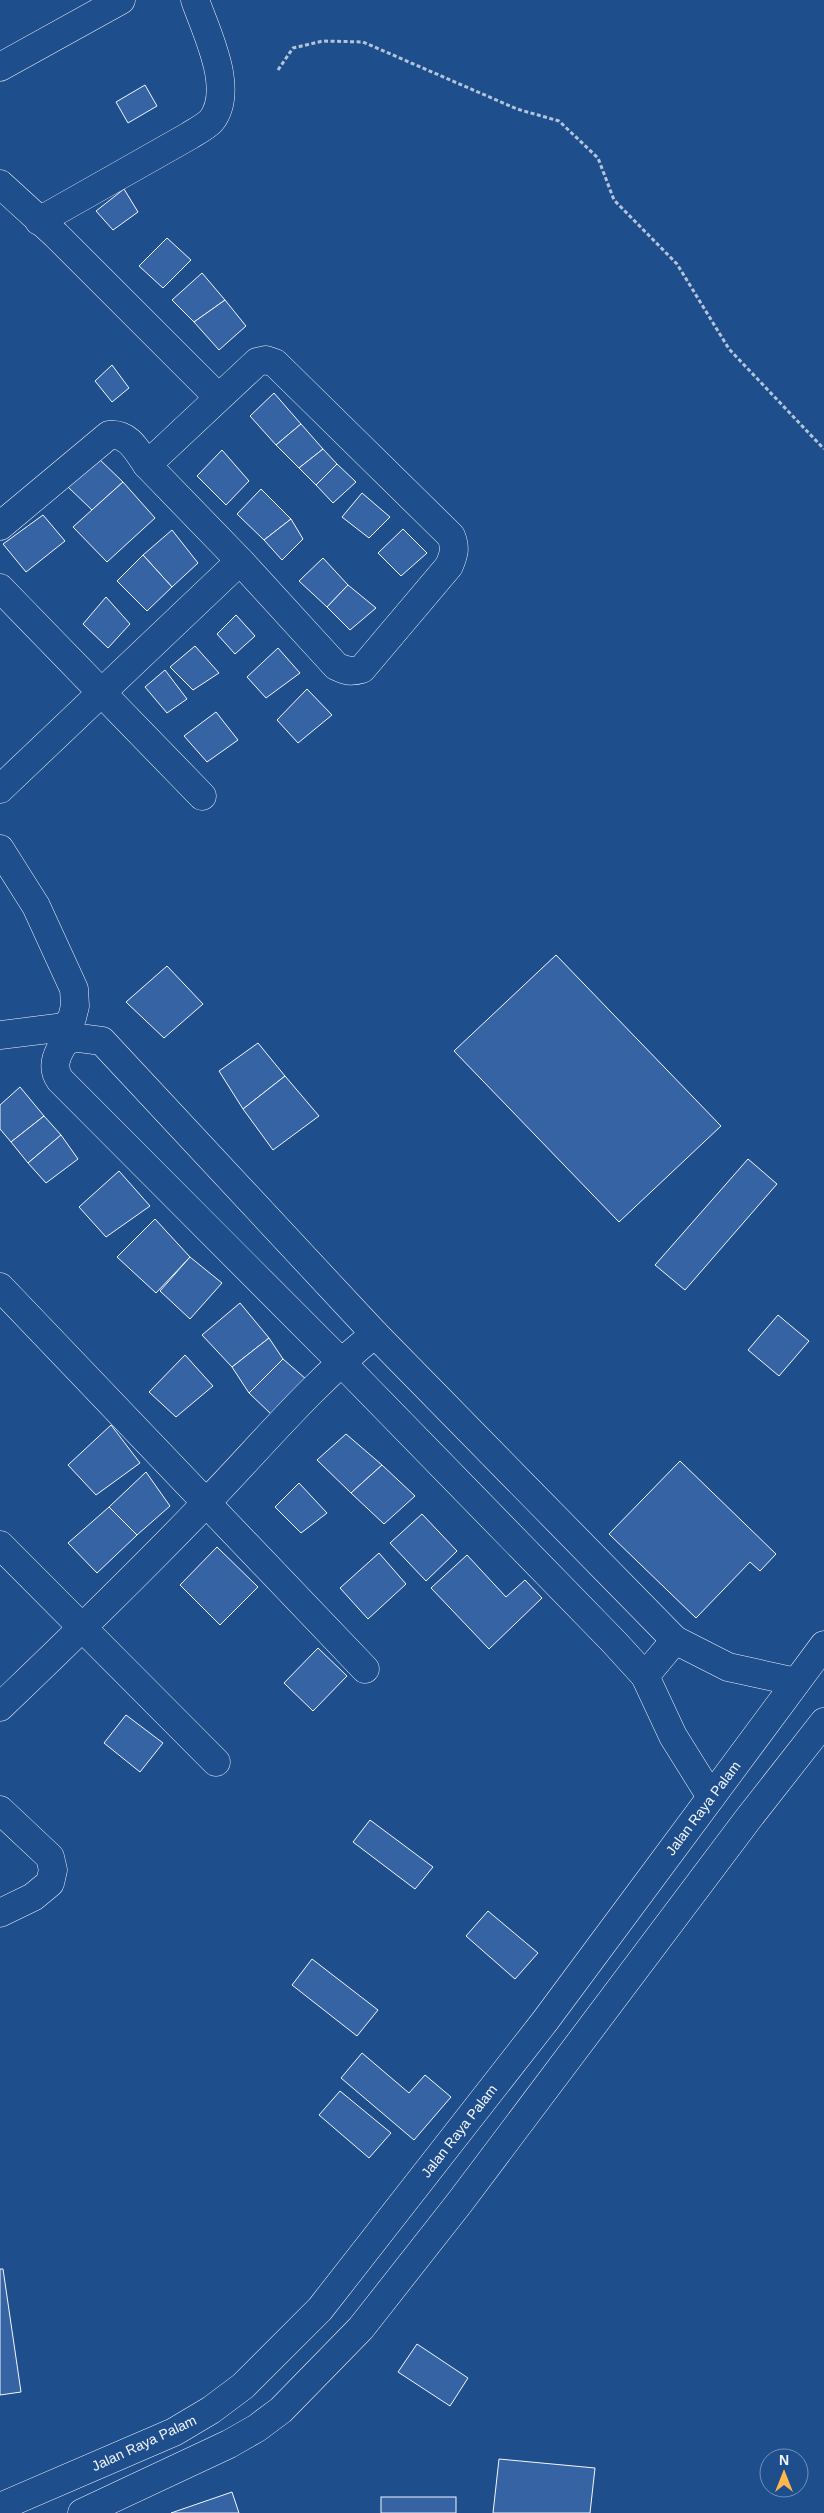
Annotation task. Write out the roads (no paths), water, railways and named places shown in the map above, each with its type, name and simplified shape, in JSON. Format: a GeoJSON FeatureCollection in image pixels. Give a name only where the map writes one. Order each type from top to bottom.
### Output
{"type":"FeatureCollection","features":[{"type":"Feature","properties":{"kind":"street"},"geometry":{"type":"LineString","coordinates":[[0,67],[121,0]]}},
{"type":"Feature","properties":{"kind":"street"},"geometry":{"type":"LineString","coordinates":[[39,220],[189,136],[211,121],[220,100],[220,70],[195,0]]}},
{"type":"Feature","properties":{"kind":"street"},"geometry":{"type":"LineString","coordinates":[[0,184],[39,220],[218,397]]}},
{"type":"Feature","properties":{"kind":"street"},"geometry":{"type":"LineString","coordinates":[[0,526],[109,435],[118,434],[126,437],[147,465],[240,561],[336,666],[349,672],[362,669],[449,566],[454,553],[454,544],[451,536],[275,363],[266,360],[257,362],[147,465]]}},
{"type":"Feature","properties":{"kind":"street"},"geometry":{"type":"LineString","coordinates":[[0,789],[240,561]]}},
{"type":"Feature","properties":{"kind":"street"},"geometry":{"type":"LineString","coordinates":[[0,588],[202,796]]}},
{"type":"Feature","properties":{"kind":"street"},"geometry":{"type":"LineString","coordinates":[[0,849],[36,906],[74,990],[73,1012],[58,1051],[55,1065],[56,1074],[60,1080],[340,1362],[645,1676],[673,1736],[711,1797]]}},
{"type":"Feature","properties":{"kind":"street"},"geometry":{"type":"LineString","coordinates":[[0,1036],[66,1033],[79,1038],[102,1041],[375,1334],[675,1640],[728,1667],[796,1682]]}},
{"type":"Feature","properties":{"kind":"street"},"geometry":{"type":"LineString","coordinates":[[0,1288],[365,1669]]}},
{"type":"Feature","properties":{"kind":"street"},"geometry":{"type":"LineString","coordinates":[[0,1707],[83,1628],[206,1503],[340,1362],[375,1334]]}},
{"type":"Feature","properties":{"kind":"street"},"geometry":{"type":"LineString","coordinates":[[0,1545],[216,1762]]}},
{"type":"Feature","properties":{"kind":"street"},"geometry":{"type":"LineString","coordinates":[[645,1676],[675,1640]]}},
{"type":"Feature","properties":{"kind":"street","name":"Jalan Raya Palam"},"geometry":{"type":"LineString","coordinates":[[0,2507],[174,2432],[211,2410],[243,2386],[320,2309],[545,2021],[824,1645]]}},
{"type":"Feature","properties":{"kind":"street"},"geometry":{"type":"LineString","coordinates":[[82,2513],[106,2504],[229,2444],[257,2428],[281,2410],[361,2328],[578,2046],[736,1834],[824,1722]]}},
{"type":"Feature","properties":{"kind":"street"},"geometry":{"type":"LineString","coordinates":[[0,1810],[50,1857],[53,1870],[50,1883],[33,1897],[0,1913]]}},
{"type":"Feature","properties":{"kind":"street"},"geometry":{"type":"LineString","coordinates":[[545,2021],[578,2046]]}}]}
